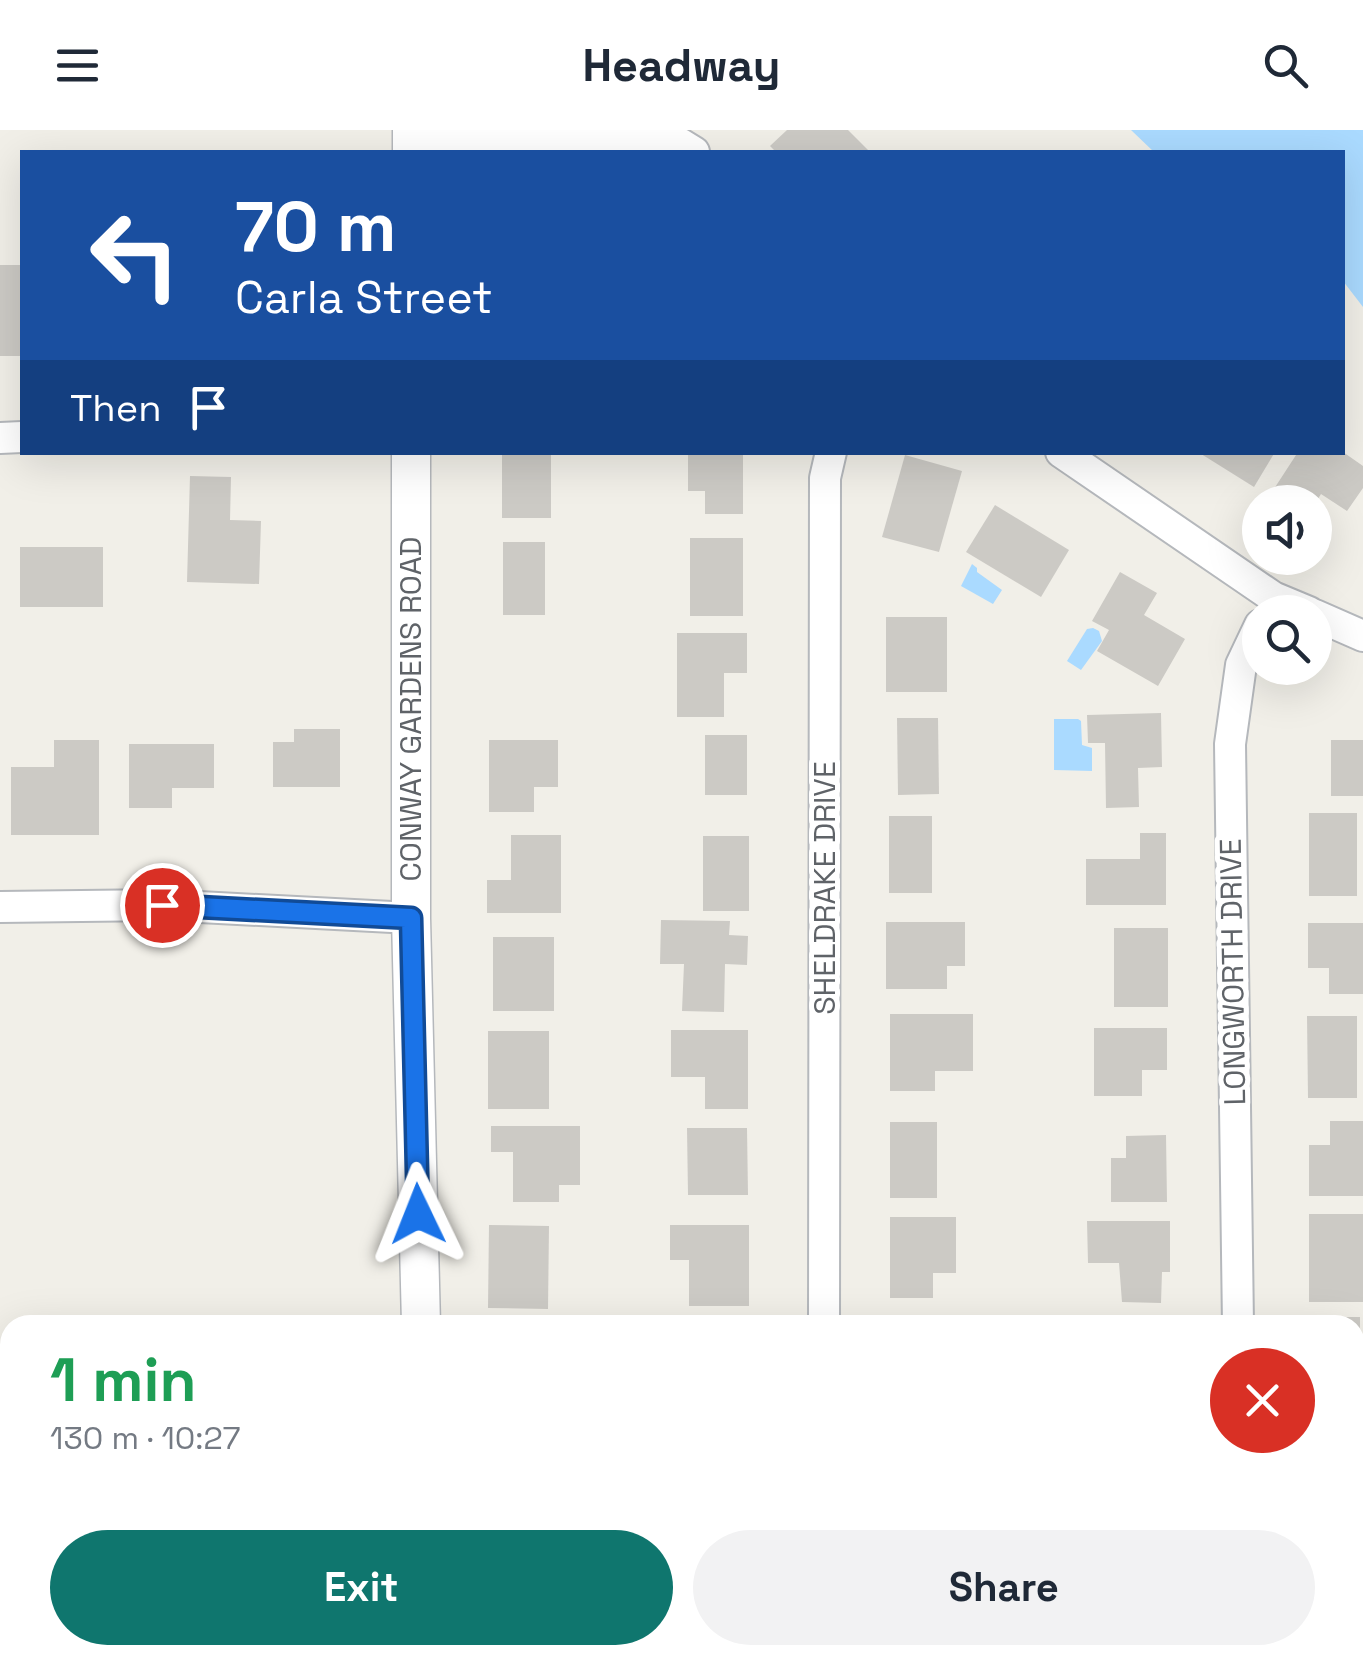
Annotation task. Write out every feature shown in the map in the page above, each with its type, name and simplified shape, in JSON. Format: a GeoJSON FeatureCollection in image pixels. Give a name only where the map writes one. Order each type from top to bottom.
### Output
{"type":"FeatureCollection","features":[{"type":"Feature","properties":{"kind":"street"},"geometry":{"type":"LineString","coordinates":[[412,140],[627,137],[680,144],[690,150]]}},
{"type":"Feature","properties":{"kind":"street","name":"CONWAY GARDENS ROAD"},"geometry":{"type":"LineString","coordinates":[[412,455],[411,918],[421,1315]]}},
{"type":"Feature","properties":{"kind":"street","name":"SHELDRAKE DRIVE"},"geometry":{"type":"LineString","coordinates":[[824,1315],[825,498],[830,455]]}},
{"type":"Feature","properties":{"kind":"street"},"geometry":{"type":"LineString","coordinates":[[1065,455],[1256,595]]}},
{"type":"Feature","properties":{"kind":"street"},"geometry":{"type":"LineString","coordinates":[[1332,623],[1363,636]]}},
{"type":"Feature","properties":{"kind":"street","name":"LONGWORTH DRIVE"},"geometry":{"type":"LineString","coordinates":[[1238,1315],[1230,744],[1242,663]]}},
{"type":"Feature","properties":{"kind":"street"},"geometry":{"type":"LineString","coordinates":[[0,907],[162,905],[411,918]]}},
{"type":"Feature","properties":{"kind":"water"},"geometry":{"type":"Polygon","coordinates":[[[1131,130],[1363,130],[1363,307],[1345,284],[1345,150],[1152,150],[1131,130]]]}},
{"type":"Feature","properties":{"kind":"water"},"geometry":{"type":"Polygon","coordinates":[[[972,564],[1002,590],[993,604],[961,586],[972,564]]]}},
{"type":"Feature","properties":{"kind":"water"},"geometry":{"type":"Polygon","coordinates":[[[1087,629],[1099,631],[1102,641],[1081,670],[1067,661],[1087,629]]]}},
{"type":"Feature","properties":{"kind":"water"},"geometry":{"type":"Polygon","coordinates":[[[1054,719],[1081,721],[1082,745],[1092,748],[1092,771],[1054,770],[1054,719]]]}},
{"type":"Feature","properties":{"kind":"building"},"geometry":{"type":"Polygon","coordinates":[[[787,130],[848,130],[868,150],[774,150],[770,146],[787,130]]]}},
{"type":"Feature","properties":{"kind":"building"},"geometry":{"type":"Polygon","coordinates":[[[0,265],[20,265],[20,356],[0,356],[0,265]]]}},
{"type":"Feature","properties":{"kind":"building"},"geometry":{"type":"Polygon","coordinates":[[[1345,453],[1363,466],[1363,488],[1347,511],[1332,501],[1332,485],[1277,485],[1296,455],[1345,453]]]}},
{"type":"Feature","properties":{"kind":"building"},"geometry":{"type":"Polygon","coordinates":[[[502,455],[551,455],[551,518],[502,518],[502,455]]]}},
{"type":"Feature","properties":{"kind":"building"},"geometry":{"type":"Polygon","coordinates":[[[688,455],[743,455],[743,514],[705,514],[705,491],[688,491],[688,455]]]}},
{"type":"Feature","properties":{"kind":"building"},"geometry":{"type":"Polygon","coordinates":[[[905,455],[962,471],[939,552],[882,537],[905,455]]]}},
{"type":"Feature","properties":{"kind":"building"},"geometry":{"type":"Polygon","coordinates":[[[1203,455],[1273,455],[1255,485],[1251,485],[1203,455]]]}},
{"type":"Feature","properties":{"kind":"building"},"geometry":{"type":"Polygon","coordinates":[[[190,476],[231,477],[230,520],[261,521],[259,584],[187,582],[190,476]]]}},
{"type":"Feature","properties":{"kind":"building"},"geometry":{"type":"Polygon","coordinates":[[[995,505],[1069,550],[1041,597],[966,552],[995,505]]]}},
{"type":"Feature","properties":{"kind":"building"},"geometry":{"type":"Polygon","coordinates":[[[690,538],[743,538],[743,616],[690,616],[690,538]]]}},
{"type":"Feature","properties":{"kind":"building"},"geometry":{"type":"Polygon","coordinates":[[[503,542],[545,542],[545,615],[503,615],[503,542]]]}},
{"type":"Feature","properties":{"kind":"building"},"geometry":{"type":"Polygon","coordinates":[[[20,547],[103,547],[103,607],[20,607],[20,547]]]}},
{"type":"Feature","properties":{"kind":"building"},"geometry":{"type":"Polygon","coordinates":[[[1120,572],[1157,593],[1144,615],[1185,639],[1158,686],[1097,651],[1109,630],[1092,621],[1120,572]]]}},
{"type":"Feature","properties":{"kind":"building"},"geometry":{"type":"Polygon","coordinates":[[[886,617],[947,617],[947,692],[886,692],[886,617]]]}},
{"type":"Feature","properties":{"kind":"building"},"geometry":{"type":"Polygon","coordinates":[[[677,633],[747,633],[747,673],[724,673],[724,717],[677,717],[677,633]]]}},
{"type":"Feature","properties":{"kind":"building"},"geometry":{"type":"Polygon","coordinates":[[[1161,713],[1162,767],[1138,768],[1139,807],[1106,808],[1105,743],[1088,743],[1087,715],[1161,713]]]}},
{"type":"Feature","properties":{"kind":"building"},"geometry":{"type":"Polygon","coordinates":[[[897,718],[938,718],[939,794],[898,795],[897,718]]]}},
{"type":"Feature","properties":{"kind":"building"},"geometry":{"type":"Polygon","coordinates":[[[294,729],[340,729],[340,787],[273,787],[273,742],[294,742],[294,729]]]}},
{"type":"Feature","properties":{"kind":"building"},"geometry":{"type":"Polygon","coordinates":[[[705,735],[747,735],[747,795],[705,795],[705,735]]]}},
{"type":"Feature","properties":{"kind":"building"},"geometry":{"type":"Polygon","coordinates":[[[54,740],[99,740],[99,835],[11,835],[11,767],[54,767],[54,740]]]}},
{"type":"Feature","properties":{"kind":"building"},"geometry":{"type":"Polygon","coordinates":[[[489,740],[558,740],[558,787],[534,787],[534,812],[489,812],[489,740]]]}},
{"type":"Feature","properties":{"kind":"building"},"geometry":{"type":"Polygon","coordinates":[[[1331,740],[1363,740],[1363,796],[1331,796],[1331,740]]]}},
{"type":"Feature","properties":{"kind":"building"},"geometry":{"type":"Polygon","coordinates":[[[129,744],[214,744],[214,788],[172,788],[172,808],[129,808],[129,744]]]}},
{"type":"Feature","properties":{"kind":"building"},"geometry":{"type":"Polygon","coordinates":[[[1309,813],[1357,813],[1357,896],[1309,896],[1309,813]]]}},
{"type":"Feature","properties":{"kind":"building"},"geometry":{"type":"Polygon","coordinates":[[[889,816],[932,816],[932,893],[889,893],[889,816]]]}},
{"type":"Feature","properties":{"kind":"building"},"geometry":{"type":"Polygon","coordinates":[[[1140,833],[1166,833],[1166,905],[1086,905],[1086,859],[1140,859],[1140,833]]]}},
{"type":"Feature","properties":{"kind":"building"},"geometry":{"type":"Polygon","coordinates":[[[511,835],[561,835],[561,913],[487,913],[487,880],[511,880],[511,835]]]}},
{"type":"Feature","properties":{"kind":"building"},"geometry":{"type":"Polygon","coordinates":[[[703,836],[749,836],[749,911],[703,911],[703,836]]]}},
{"type":"Feature","properties":{"kind":"building"},"geometry":{"type":"Polygon","coordinates":[[[661,920],[730,921],[729,935],[748,936],[747,965],[725,964],[724,1012],[682,1011],[684,964],[660,964],[661,920]]]}},
{"type":"Feature","properties":{"kind":"building"},"geometry":{"type":"Polygon","coordinates":[[[886,922],[965,922],[965,966],[947,966],[947,989],[886,989],[886,922]]]}},
{"type":"Feature","properties":{"kind":"building"},"geometry":{"type":"Polygon","coordinates":[[[1308,923],[1363,923],[1363,994],[1329,994],[1329,968],[1308,968],[1308,923]]]}},
{"type":"Feature","properties":{"kind":"building"},"geometry":{"type":"Polygon","coordinates":[[[1114,928],[1168,928],[1168,1007],[1114,1007],[1114,928]]]}},
{"type":"Feature","properties":{"kind":"building"},"geometry":{"type":"Polygon","coordinates":[[[493,937],[554,937],[554,1011],[493,1011],[493,937]]]}},
{"type":"Feature","properties":{"kind":"building"},"geometry":{"type":"Polygon","coordinates":[[[890,1014],[973,1014],[973,1071],[935,1071],[935,1091],[890,1091],[890,1014]]]}},
{"type":"Feature","properties":{"kind":"building"},"geometry":{"type":"Polygon","coordinates":[[[1307,1016],[1357,1016],[1357,1098],[1308,1098],[1307,1016]]]}},
{"type":"Feature","properties":{"kind":"building"},"geometry":{"type":"Polygon","coordinates":[[[1094,1028],[1167,1028],[1167,1070],[1142,1070],[1142,1096],[1094,1096],[1094,1028]]]}},
{"type":"Feature","properties":{"kind":"building"},"geometry":{"type":"Polygon","coordinates":[[[671,1030],[748,1030],[748,1109],[705,1109],[705,1077],[671,1077],[671,1030]]]}},
{"type":"Feature","properties":{"kind":"building"},"geometry":{"type":"Polygon","coordinates":[[[488,1031],[549,1031],[549,1109],[488,1109],[488,1031]]]}},
{"type":"Feature","properties":{"kind":"building"},"geometry":{"type":"Polygon","coordinates":[[[1330,1121],[1363,1121],[1363,1196],[1309,1196],[1309,1145],[1330,1145],[1330,1121]]]}},
{"type":"Feature","properties":{"kind":"building"},"geometry":{"type":"Polygon","coordinates":[[[890,1122],[937,1122],[937,1198],[890,1198],[890,1122]]]}},
{"type":"Feature","properties":{"kind":"building"},"geometry":{"type":"Polygon","coordinates":[[[491,1126],[580,1126],[580,1185],[559,1185],[559,1202],[513,1202],[513,1152],[491,1152],[491,1126]]]}},
{"type":"Feature","properties":{"kind":"building"},"geometry":{"type":"Polygon","coordinates":[[[687,1128],[747,1128],[748,1195],[688,1195],[687,1128]]]}},
{"type":"Feature","properties":{"kind":"building"},"geometry":{"type":"Polygon","coordinates":[[[1166,1135],[1167,1202],[1111,1202],[1111,1158],[1126,1158],[1126,1136],[1166,1135]]]}},
{"type":"Feature","properties":{"kind":"building"},"geometry":{"type":"Polygon","coordinates":[[[1309,1214],[1363,1214],[1363,1302],[1309,1302],[1309,1214]]]}},
{"type":"Feature","properties":{"kind":"building"},"geometry":{"type":"Polygon","coordinates":[[[890,1217],[956,1217],[956,1273],[933,1273],[933,1298],[890,1298],[890,1217]]]}},
{"type":"Feature","properties":{"kind":"building"},"geometry":{"type":"Polygon","coordinates":[[[1087,1221],[1170,1221],[1170,1272],[1162,1272],[1161,1303],[1122,1302],[1119,1263],[1088,1263],[1087,1221]]]}},
{"type":"Feature","properties":{"kind":"building"},"geometry":{"type":"Polygon","coordinates":[[[489,1225],[549,1226],[548,1309],[488,1308],[489,1225]]]}},
{"type":"Feature","properties":{"kind":"building"},"geometry":{"type":"Polygon","coordinates":[[[670,1225],[749,1225],[749,1306],[689,1306],[689,1260],[670,1260],[670,1225]]]}},
{"type":"Feature","properties":{"kind":"route"},"geometry":{"type":"LineString","coordinates":[[162,905],[411,918],[418,1214]]}}]}
